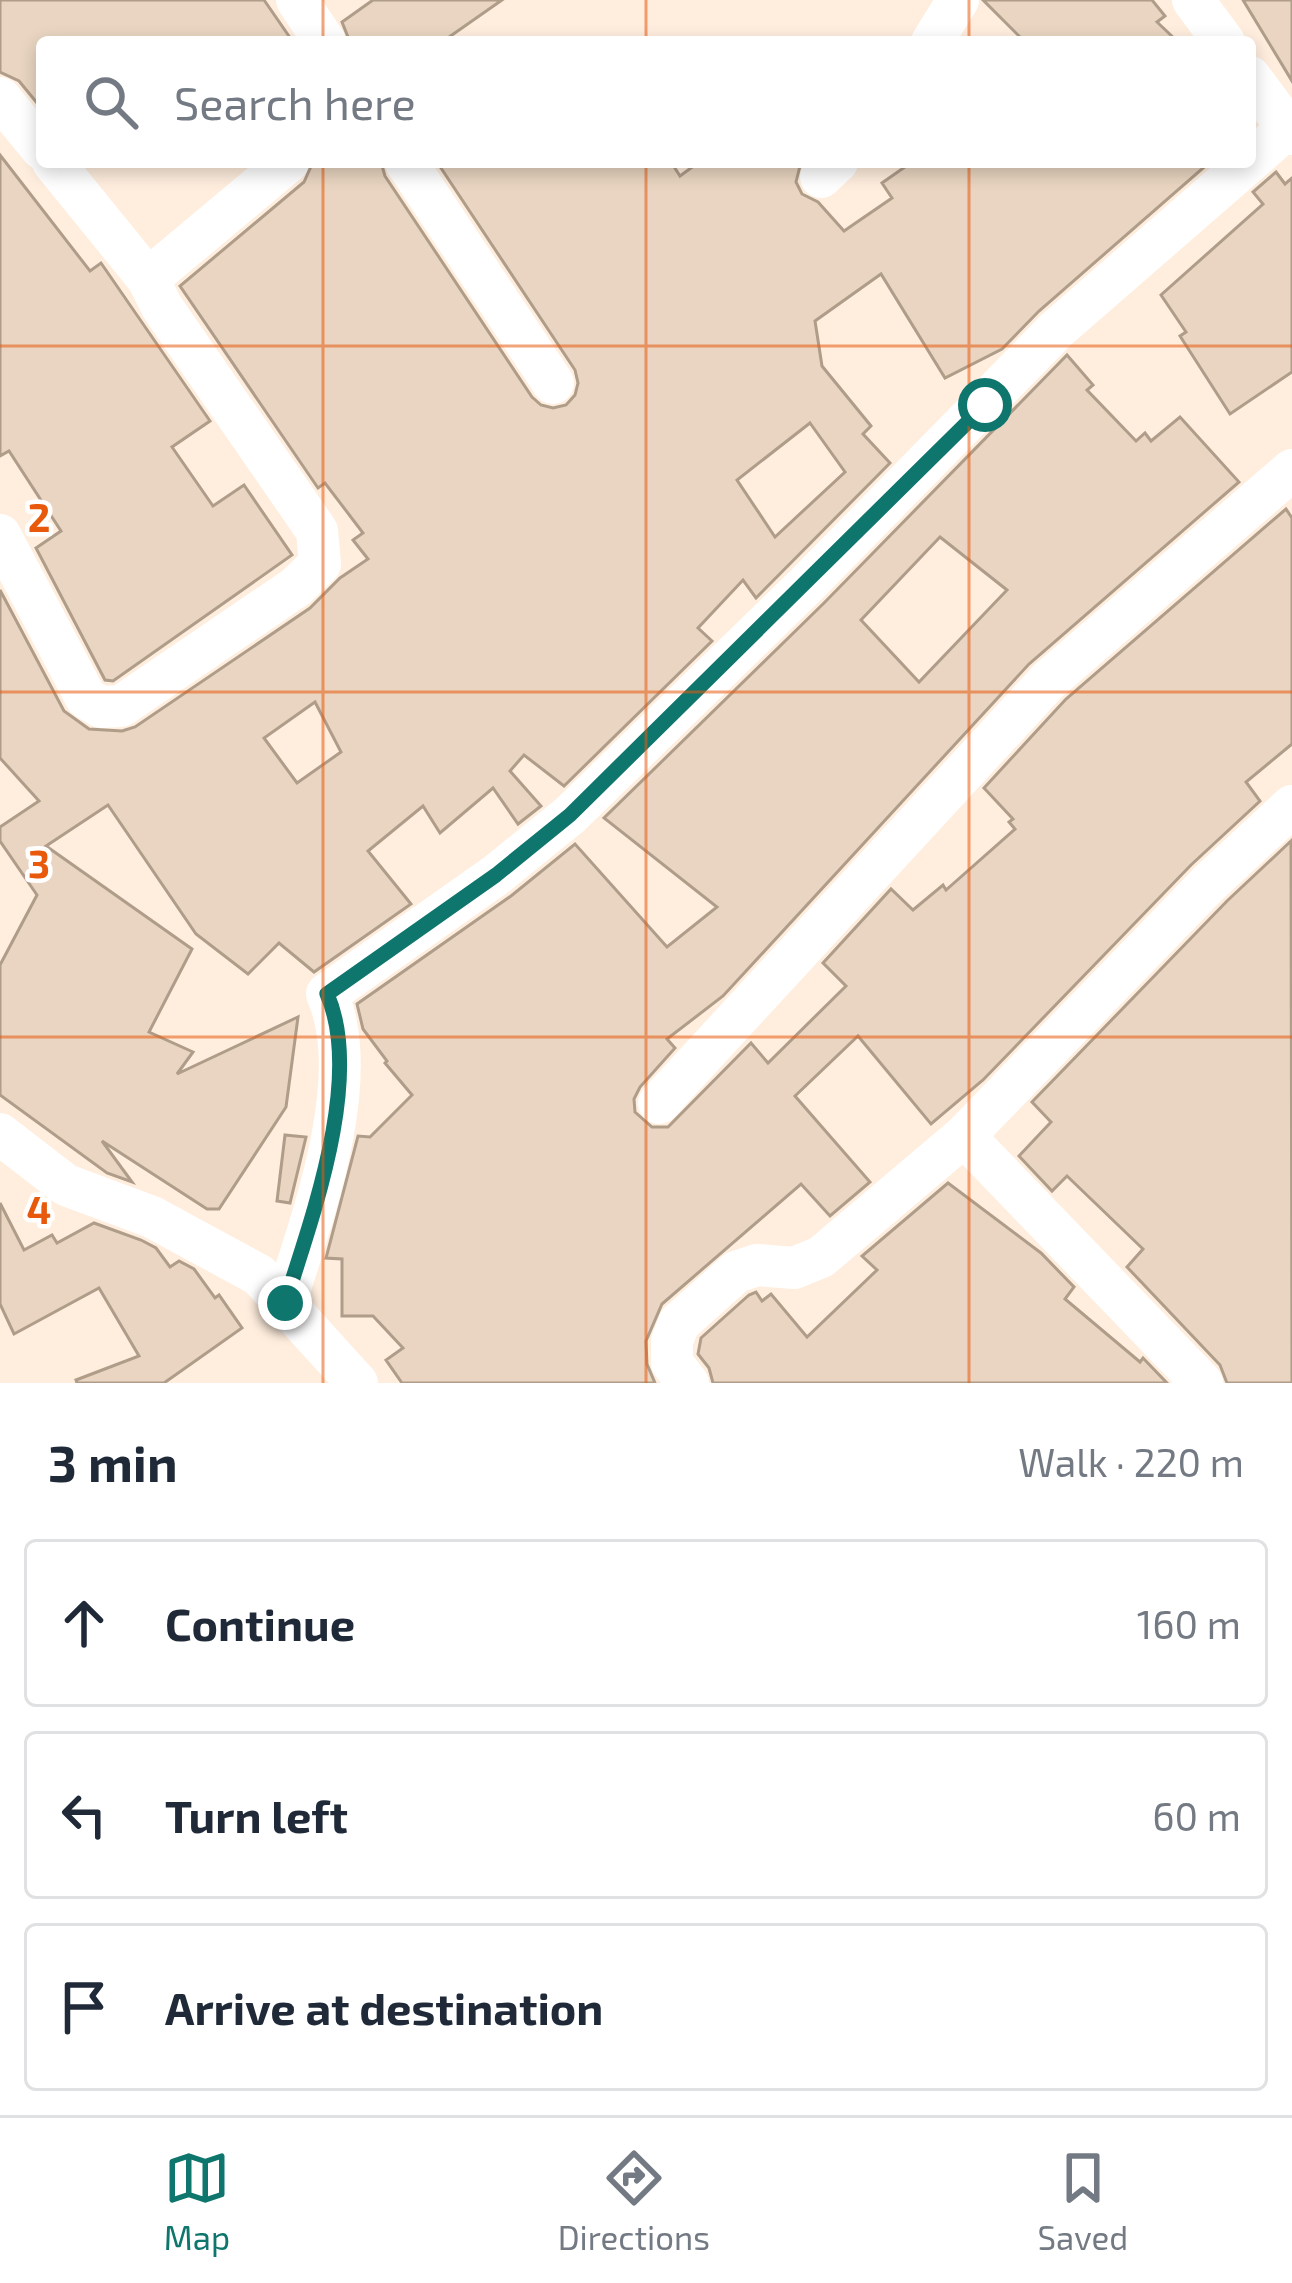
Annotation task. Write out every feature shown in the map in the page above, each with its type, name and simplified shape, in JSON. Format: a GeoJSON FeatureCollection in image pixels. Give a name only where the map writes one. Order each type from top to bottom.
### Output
{"type":"FeatureCollection","features":[{"type":"Feature","properties":{"kind":"street"},"geometry":{"type":"LineString","coordinates":[[297,0],[321,36]]}},
{"type":"Feature","properties":{"kind":"street"},"geometry":{"type":"LineString","coordinates":[[936,36],[958,0]]}},
{"type":"Feature","properties":{"kind":"street"},"geometry":{"type":"LineString","coordinates":[[1256,85],[1290,131],[1256,160]]}},
{"type":"Feature","properties":{"kind":"street"},"geometry":{"type":"LineString","coordinates":[[0,98],[36,142]]}},
{"type":"Feature","properties":{"kind":"street"},"geometry":{"type":"LineString","coordinates":[[5,556],[86,698],[101,707],[121,706],[296,587],[320,564],[317,531],[162,307],[148,279],[57,168]]}},
{"type":"Feature","properties":{"kind":"street"},"geometry":{"type":"LineString","coordinates":[[148,279],[281,168]]}},
{"type":"Feature","properties":{"kind":"street"},"geometry":{"type":"LineString","coordinates":[[410,168],[553,383]]}},
{"type":"Feature","properties":{"kind":"street"},"geometry":{"type":"LineString","coordinates":[[285,1303],[318,1199],[336,1114],[340,1044],[327,994],[496,875],[570,815],[806,585],[1056,330],[1246,168]]}},
{"type":"Feature","properties":{"kind":"street"},"geometry":{"type":"LineString","coordinates":[[659,1103],[1048,681],[1292,470]]}},
{"type":"Feature","properties":{"kind":"street"},"geometry":{"type":"LineString","coordinates":[[688,1383],[673,1363],[672,1341],[680,1323],[736,1272],[757,1265],[794,1268],[820,1257],[964,1136],[1209,883],[1292,806]]}},
{"type":"Feature","properties":{"kind":"street"},"geometry":{"type":"LineString","coordinates":[[0,1134],[66,1185],[152,1217],[259,1275],[357,1383]]}},
{"type":"Feature","properties":{"kind":"street"},"geometry":{"type":"LineString","coordinates":[[964,1136],[1202,1383]]}},
{"type":"Feature","properties":{"kind":"building"},"geometry":{"type":"Polygon","coordinates":[[[0,0],[264,0],[289,36],[36,36],[36,102],[19,81],[0,72],[0,0]]]}},
{"type":"Feature","properties":{"kind":"building"},"geometry":{"type":"Polygon","coordinates":[[[373,0],[502,0],[451,36],[348,36],[342,22],[373,0]]]}},
{"type":"Feature","properties":{"kind":"building"},"geometry":{"type":"Polygon","coordinates":[[[983,0],[1152,0],[1165,16],[1157,22],[1172,36],[1019,36],[983,0]]]}},
{"type":"Feature","properties":{"kind":"building"},"geometry":{"type":"Polygon","coordinates":[[[1243,0],[1292,0],[1292,81],[1243,0]]]}},
{"type":"Feature","properties":{"kind":"building"},"geometry":{"type":"Polygon","coordinates":[[[0,155],[90,271],[101,263],[210,421],[172,447],[213,506],[244,485],[292,555],[113,681],[105,680],[36,548],[61,531],[9,451],[0,456],[0,155]]]}},
{"type":"Feature","properties":{"kind":"building"},"geometry":{"type":"Polygon","coordinates":[[[310,168],[383,168],[532,397],[553,408],[566,405],[575,395],[575,370],[441,168],[675,168],[680,176],[691,168],[800,168],[796,182],[802,194],[818,202],[844,231],[892,198],[882,183],[903,168],[1203,168],[1002,349],[945,378],[881,274],[815,321],[822,366],[871,426],[863,434],[890,463],[756,598],[743,580],[698,628],[712,641],[564,786],[524,755],[510,771],[541,806],[518,824],[493,788],[440,833],[423,806],[368,851],[411,904],[314,972],[279,943],[248,974],[196,934],[108,805],[46,846],[192,949],[149,1032],[193,1052],[177,1074],[298,1017],[286,1107],[219,1209],[207,1209],[102,1141],[132,1182],[107,1173],[0,1095],[0,965],[37,895],[0,841],[0,827],[39,801],[0,758],[0,590],[64,711],[89,729],[122,731],[135,727],[310,608],[368,559],[353,540],[363,533],[325,483],[318,488],[180,286],[304,182],[310,168]],[[810,423],[737,480],[775,537],[845,472],[810,423]],[[315,702],[264,738],[297,783],[341,752],[315,702]]]}},
{"type":"Feature","properties":{"kind":"building"},"geometry":{"type":"Polygon","coordinates":[[[1276,172],[1285,184],[1292,178],[1292,372],[1230,414],[1180,336],[1186,332],[1161,295],[1263,204],[1253,192],[1276,172]]]}},
{"type":"Feature","properties":{"kind":"building"},"geometry":{"type":"Polygon","coordinates":[[[1067,355],[1093,385],[1087,390],[1136,441],[1145,433],[1151,441],[1180,417],[1239,482],[1029,664],[723,996],[667,1039],[675,1048],[634,1099],[635,1112],[652,1127],[668,1127],[751,1043],[768,1063],[846,986],[823,963],[891,889],[913,910],[943,885],[946,890],[1015,829],[1009,822],[1013,819],[984,788],[1066,699],[1286,509],[1292,518],[1292,744],[1246,782],[1260,801],[1191,865],[983,1080],[931,1124],[858,1036],[795,1096],[870,1182],[830,1216],[801,1184],[662,1304],[646,1341],[647,1364],[655,1383],[402,1383],[386,1360],[403,1348],[373,1316],[342,1316],[342,1259],[326,1258],[358,1136],[370,1137],[412,1095],[363,1029],[357,1004],[511,896],[575,844],[667,947],[717,907],[604,818],[1067,355]],[[940,537],[861,620],[919,682],[1007,590],[940,537]]]}},
{"type":"Feature","properties":{"kind":"building"},"geometry":{"type":"Polygon","coordinates":[[[1291,841],[1292,1383],[1227,1383],[1220,1365],[1127,1267],[1143,1249],[1067,1176],[1052,1191],[1019,1156],[1051,1122],[1032,1102],[1291,841]]]}},
{"type":"Feature","properties":{"kind":"building"},"geometry":{"type":"Polygon","coordinates":[[[285,1135],[306,1137],[290,1203],[277,1201],[285,1135]]]}},
{"type":"Feature","properties":{"kind":"building"},"geometry":{"type":"Polygon","coordinates":[[[948,1183],[1041,1253],[1074,1287],[1065,1299],[1140,1362],[1143,1358],[1167,1383],[713,1383],[698,1354],[701,1338],[749,1295],[756,1292],[762,1301],[771,1294],[807,1337],[877,1270],[862,1256],[948,1183]]]}},
{"type":"Feature","properties":{"kind":"building"},"geometry":{"type":"Polygon","coordinates":[[[0,1203],[24,1250],[52,1235],[57,1243],[94,1223],[141,1240],[156,1248],[170,1267],[179,1261],[194,1269],[242,1328],[164,1383],[77,1383],[139,1356],[99,1288],[14,1334],[0,1304],[0,1203]]]}},
{"type":"Feature","properties":{"kind":"route"},"geometry":{"type":"LineString","coordinates":[[285,1303],[318,1199],[336,1114],[340,1044],[327,994],[496,875],[570,815],[985,405]]}}]}
